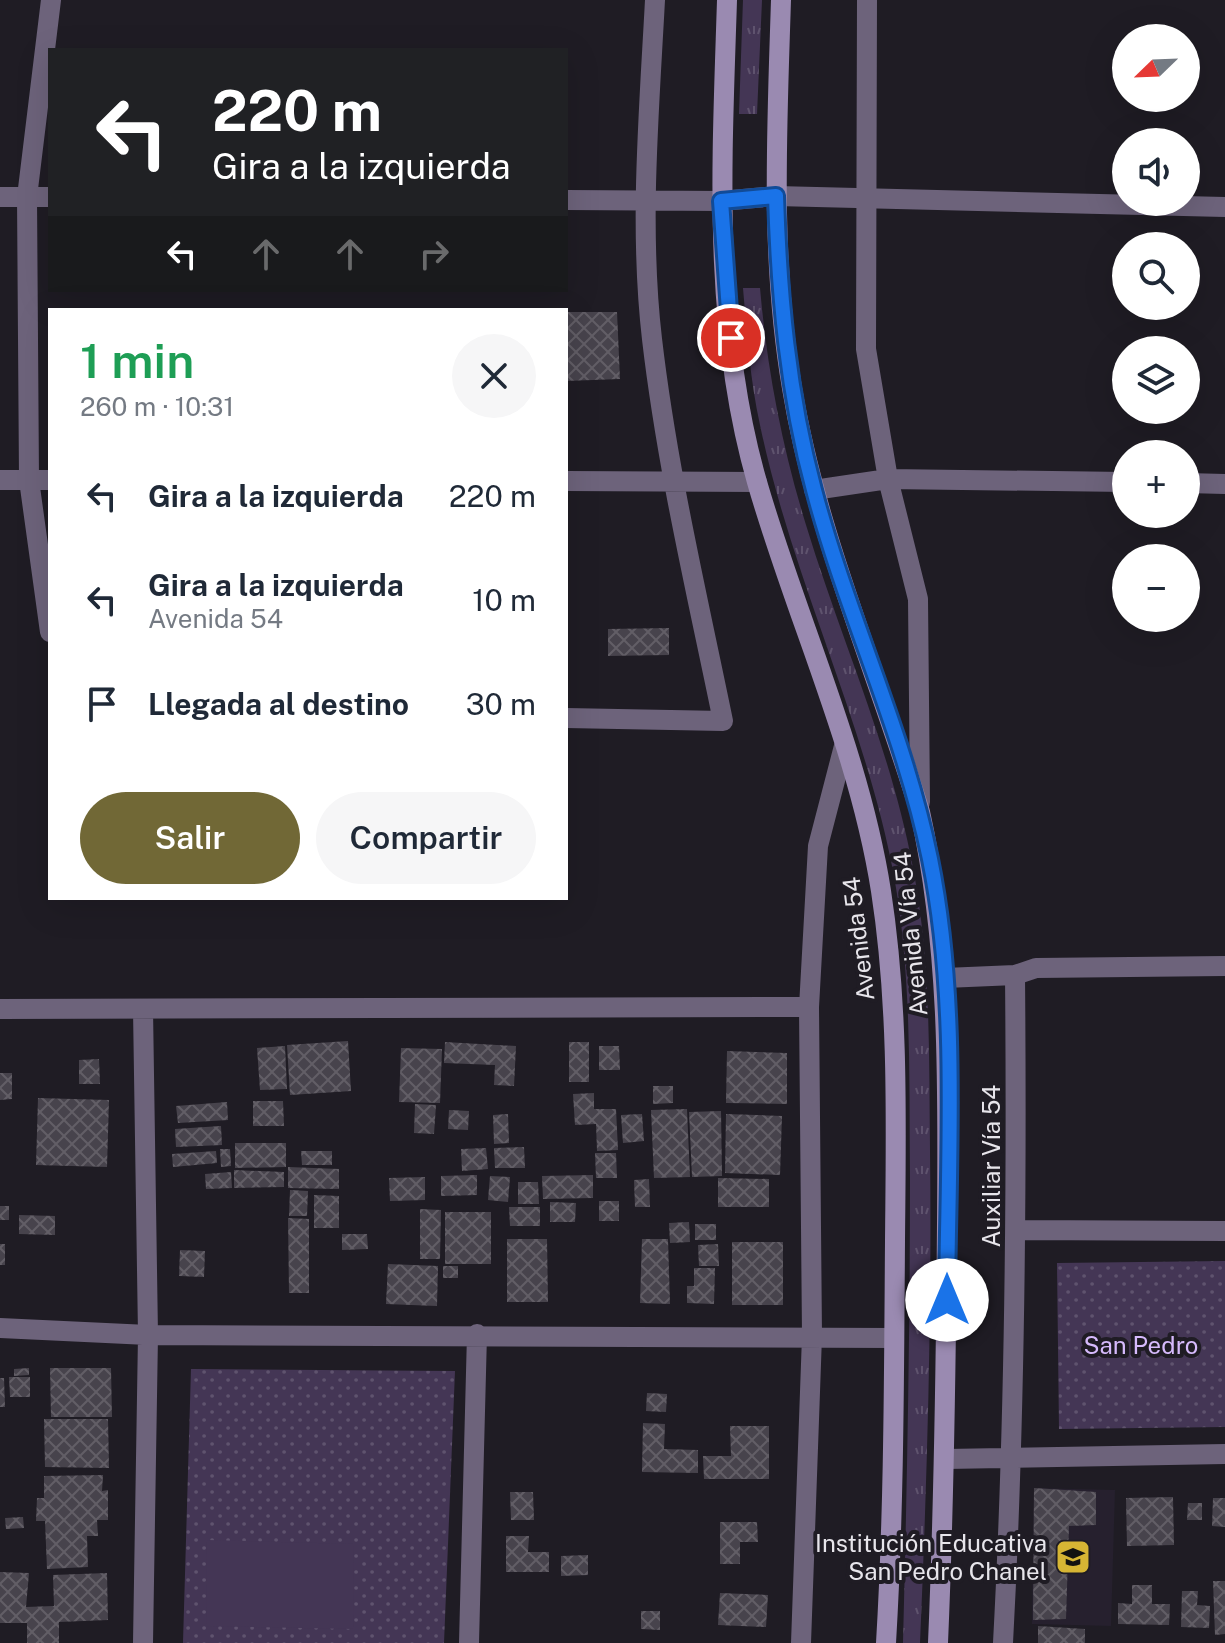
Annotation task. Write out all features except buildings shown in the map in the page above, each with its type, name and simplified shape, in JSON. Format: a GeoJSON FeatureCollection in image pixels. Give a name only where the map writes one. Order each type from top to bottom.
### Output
{"type":"FeatureCollection","features":[{"type":"Feature","properties":{"kind":"main road"},"geometry":{"type":"LineString","coordinates":[[721,201],[727,0]]}},
{"type":"Feature","properties":{"kind":"main road","name":"Avenida Vía 54"},"geometry":{"type":"LineString","coordinates":[[781,0],[776,196],[790,372],[814,490],[920,812],[931,864],[945,978],[946,1459],[938,1643]]}},
{"type":"Feature","properties":{"kind":"main road","name":"Avenida 54"},"geometry":{"type":"LineString","coordinates":[[721,201],[737,391],[757,482],[844,746],[871,840],[890,960],[896,1055],[894,1338],[886,1643]]}},
{"type":"Feature","properties":{"kind":"street"},"geometry":{"type":"LineString","coordinates":[[48,602],[27,197],[51,0]]}},
{"type":"Feature","properties":{"kind":"street"},"geometry":{"type":"LineString","coordinates":[[568,718],[723,721],[673,481],[652,337],[645,201],[655,0]]}},
{"type":"Feature","properties":{"kind":"street"},"geometry":{"type":"LineString","coordinates":[[867,0],[866,349],[888,479],[918,599],[920,812]]}},
{"type":"Feature","properties":{"kind":"street"},"geometry":{"type":"LineString","coordinates":[[568,200],[721,201],[776,196],[1225,207]]}},
{"type":"Feature","properties":{"kind":"street"},"geometry":{"type":"LineString","coordinates":[[0,197],[48,197]]}},
{"type":"Feature","properties":{"kind":"street"},"geometry":{"type":"LineString","coordinates":[[814,490],[888,479],[1112,482]]}},
{"type":"Feature","properties":{"kind":"street"},"geometry":{"type":"LineString","coordinates":[[0,480],[40,480]]}},
{"type":"Feature","properties":{"kind":"street"},"geometry":{"type":"LineString","coordinates":[[568,481],[757,482]]}},
{"type":"Feature","properties":{"kind":"street"},"geometry":{"type":"LineString","coordinates":[[1200,483],[1225,484]]}},
{"type":"Feature","properties":{"kind":"street"},"geometry":{"type":"LineString","coordinates":[[801,1643],[812,1336],[809,1007],[818,846],[844,746]]}},
{"type":"Feature","properties":{"kind":"street"},"geometry":{"type":"LineString","coordinates":[[945,978],[1015,975],[1036,968],[1225,966]]}},
{"type":"Feature","properties":{"kind":"street","name":"Auxiliar Vía 54"},"geometry":{"type":"LineString","coordinates":[[1003,1643],[1013,1456],[1018,1230],[1015,975]]}},
{"type":"Feature","properties":{"kind":"street"},"geometry":{"type":"LineString","coordinates":[[0,1009],[809,1007]]}},
{"type":"Feature","properties":{"kind":"street"},"geometry":{"type":"LineString","coordinates":[[143,1009],[148,1335],[143,1643]]}},
{"type":"Feature","properties":{"kind":"street"},"geometry":{"type":"LineString","coordinates":[[1018,1230],[1225,1231]]}},
{"type":"Feature","properties":{"kind":"street"},"geometry":{"type":"LineString","coordinates":[[0,1328],[148,1335],[894,1338]]}},
{"type":"Feature","properties":{"kind":"street"},"geometry":{"type":"LineString","coordinates":[[469,1643],[477,1334]]}},
{"type":"Feature","properties":{"kind":"street"},"geometry":{"type":"LineString","coordinates":[[946,1459],[1225,1454]]}},
{"type":"Feature","properties":{"kind":"shaded area","name":"Institución Educativa San Pedro Chanel"},"geometry":{"type":"Polygon","coordinates":[[[1034,1488],[1115,1490],[1111,1626],[1032,1624],[1034,1488]]]}},
{"type":"Feature","properties":{"kind":"green space"},"geometry":{"type":"Polygon","coordinates":[[[743,0],[762,0],[757,114],[739,114],[743,0]]]}},
{"type":"Feature","properties":{"kind":"green space"},"geometry":{"type":"Polygon","coordinates":[[[743,288],[760,288],[771,378],[790,466],[806,525],[892,780],[919,903],[928,1010],[930,1213],[920,1643],[903,1643],[910,1179],[908,1027],[900,914],[881,818],[865,762],[790,539],[774,482],[754,391],[743,288]]]}},
{"type":"Feature","properties":{"kind":"green space","name":"San Pedro"},"geometry":{"type":"Polygon","coordinates":[[[1225,1261],[1225,1427],[1059,1429],[1057,1263],[1225,1261]]]}},
{"type":"Feature","properties":{"kind":"green space"},"geometry":{"type":"Polygon","coordinates":[[[191,1369],[455,1371],[444,1643],[183,1643],[191,1369]]]}},
{"type":"Feature","properties":{"kind":"green space"},"geometry":{"type":"Polygon","coordinates":[[[207,1540],[354,1544],[353,1629],[206,1626],[207,1540]]]}},
{"type":"Feature","properties":{"kind":"place","name":"Institución Educativa San Pedro Chanel"},"geometry":{"type":"Point","coordinates":[1073,1557]}},
{"type":"Feature","properties":{"kind":"route"},"geometry":{"type":"LineString","coordinates":[[731,338],[721,201],[776,196],[782,311],[792,388],[814,490],[883,692],[920,812],[931,864],[945,978],[947,1300]]}}]}
